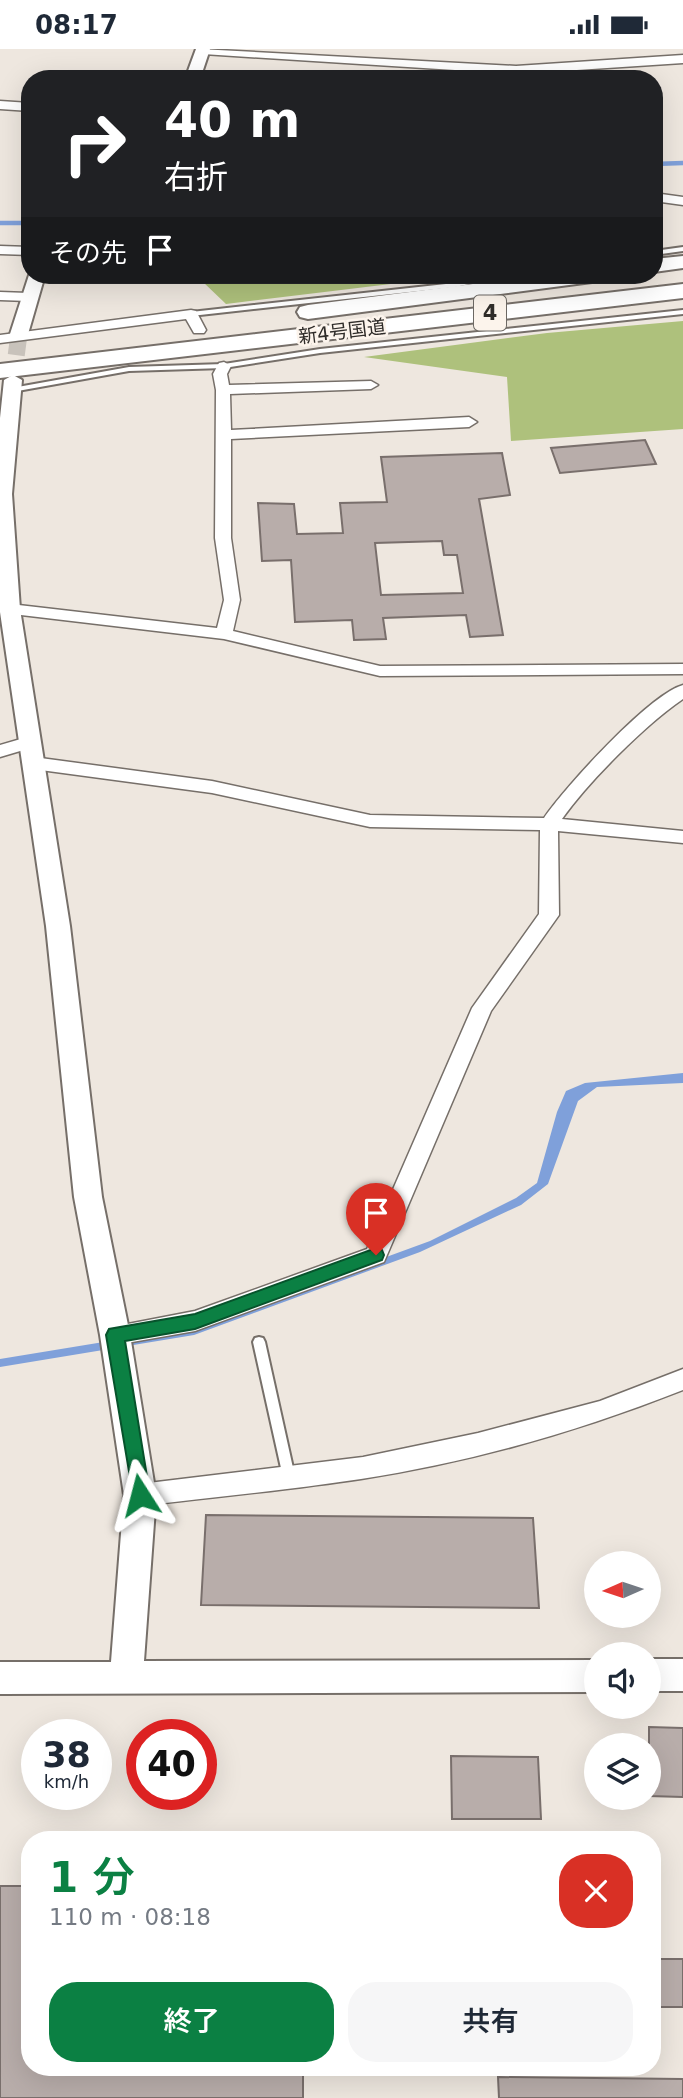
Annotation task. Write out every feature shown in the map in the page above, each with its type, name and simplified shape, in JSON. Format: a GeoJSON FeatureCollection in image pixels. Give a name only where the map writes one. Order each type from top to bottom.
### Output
{"type":"FeatureCollection","features":[{"type":"Feature","properties":{"kind":"highway"},"geometry":{"type":"LineString","coordinates":[[663,265],[683,262]]}},
{"type":"Feature","properties":{"kind":"highway","name":"新4号国道"},"geometry":{"type":"LineString","coordinates":[[663,278],[683,276]]}},
{"type":"Feature","properties":{"kind":"highway"},"geometry":{"type":"LineString","coordinates":[[195,322],[249,319],[522,284]]}},
{"type":"Feature","properties":{"kind":"highway","name":"新4号国道"},"geometry":{"type":"LineString","coordinates":[[0,352],[195,322],[598,284]]}},
{"type":"Feature","properties":{"kind":"highway","name":"新4号国道"},"geometry":{"type":"LineString","coordinates":[[6,383],[298,336],[683,291]]}},
{"type":"Feature","properties":{"kind":"highway"},"geometry":{"type":"LineString","coordinates":[[298,336],[385,332],[683,304]]}},
{"type":"Feature","properties":{"kind":"street"},"geometry":{"type":"LineString","coordinates":[[195,70],[203,50],[342,54],[516,69],[565,62],[683,59]]}},
{"type":"Feature","properties":{"kind":"street"},"geometry":{"type":"LineString","coordinates":[[0,105],[21,106]]}},
{"type":"Feature","properties":{"kind":"street"},"geometry":{"type":"LineString","coordinates":[[663,198],[683,201]]}},
{"type":"Feature","properties":{"kind":"street"},"geometry":{"type":"LineString","coordinates":[[0,250],[21,251]]}},
{"type":"Feature","properties":{"kind":"street"},"geometry":{"type":"LineString","coordinates":[[19,334],[33,284]]}},
{"type":"Feature","properties":{"kind":"street"},"geometry":{"type":"LineString","coordinates":[[0,296],[28,297]]}},
{"type":"Feature","properties":{"kind":"street"},"geometry":{"type":"LineString","coordinates":[[0,339],[195,322]]}},
{"type":"Feature","properties":{"kind":"street"},"geometry":{"type":"LineString","coordinates":[[224,366],[220,374],[223,390],[223,538],[232,600],[224,634]]}},
{"type":"Feature","properties":{"kind":"street"},"geometry":{"type":"LineString","coordinates":[[6,383],[2,494],[10,608],[58,926],[88,1197],[115,1335],[140,1495],[125,1676]]}},
{"type":"Feature","properties":{"kind":"street"},"geometry":{"type":"LineString","coordinates":[[223,390],[371,385]]}},
{"type":"Feature","properties":{"kind":"street"},"geometry":{"type":"LineString","coordinates":[[223,435],[469,422]]}},
{"type":"Feature","properties":{"kind":"street"},"geometry":{"type":"LineString","coordinates":[[10,608],[224,634],[380,671],[683,669]]}},
{"type":"Feature","properties":{"kind":"street"},"geometry":{"type":"LineString","coordinates":[[115,1335],[195,1321],[376,1255],[482,1007],[549,915],[549,824],[570,793],[594,769],[665,703],[683,691]]}},
{"type":"Feature","properties":{"kind":"street"},"geometry":{"type":"LineString","coordinates":[[0,751],[32,753],[212,787],[370,821],[549,824],[683,837]]}},
{"type":"Feature","properties":{"kind":"street"},"geometry":{"type":"LineString","coordinates":[[140,1495],[363,1468],[478,1444],[601,1411],[683,1379]]}},
{"type":"Feature","properties":{"kind":"street"},"geometry":{"type":"LineString","coordinates":[[661,1675],[683,1675]]}},
{"type":"Feature","properties":{"kind":"street"},"geometry":{"type":"LineString","coordinates":[[0,1678],[584,1676]]}},
{"type":"Feature","properties":{"kind":"lane"},"geometry":{"type":"LineString","coordinates":[[663,252],[683,249]]}},
{"type":"Feature","properties":{"kind":"lane"},"geometry":{"type":"LineString","coordinates":[[195,322],[460,284]]}},
{"type":"Feature","properties":{"kind":"lane"},"geometry":{"type":"LineString","coordinates":[[6,383],[129,369],[224,366],[320,351],[683,312]]}},
{"type":"Feature","properties":{"kind":"lane"},"geometry":{"type":"LineString","coordinates":[[259,1342],[289,1477]]}},
{"type":"Feature","properties":{"kind":"green space"},"geometry":{"type":"Polygon","coordinates":[[[205,284],[391,284],[226,304],[205,284]]]}},
{"type":"Feature","properties":{"kind":"green space"},"geometry":{"type":"Polygon","coordinates":[[[683,321],[683,429],[511,441],[507,377],[364,357],[547,333],[683,321]]]}},
{"type":"Feature","properties":{"kind":"water"},"geometry":{"type":"Polygon","coordinates":[[[683,1073],[683,1083],[597,1087],[578,1101],[548,1184],[521,1205],[420,1252],[194,1335],[0,1367],[0,1359],[195,1327],[430,1241],[516,1198],[537,1183],[557,1112],[566,1091],[585,1083],[683,1073]]]}},
{"type":"Feature","properties":{"kind":"building"},"geometry":{"type":"Polygon","coordinates":[[[645,440],[656,464],[560,473],[551,448],[645,440]]]}},
{"type":"Feature","properties":{"kind":"building"},"geometry":{"type":"Polygon","coordinates":[[[502,453],[510,495],[479,499],[503,635],[470,637],[466,615],[383,618],[386,639],[354,640],[352,620],[295,622],[291,560],[262,561],[258,503],[294,504],[297,534],[343,533],[340,503],[387,502],[381,457],[502,453]],[[442,541],[375,543],[381,595],[463,593],[457,555],[444,555],[442,541]]]}},
{"type":"Feature","properties":{"kind":"building"},"geometry":{"type":"Polygon","coordinates":[[[206,1515],[533,1518],[539,1608],[201,1605],[206,1515]]]}},
{"type":"Feature","properties":{"kind":"building"},"geometry":{"type":"Polygon","coordinates":[[[649,1727],[683,1728],[683,1797],[661,1796],[661,1733],[649,1733],[649,1727]]]}},
{"type":"Feature","properties":{"kind":"building"},"geometry":{"type":"Polygon","coordinates":[[[451,1756],[538,1757],[541,1819],[452,1819],[451,1756]]]}},
{"type":"Feature","properties":{"kind":"building"},"geometry":{"type":"Polygon","coordinates":[[[0,1886],[21,1886],[21,2076],[303,2076],[303,2098],[0,2098],[0,1886]]]}},
{"type":"Feature","properties":{"kind":"building"},"geometry":{"type":"Polygon","coordinates":[[[661,1959],[683,1959],[683,2007],[661,2007],[661,1959]]]}},
{"type":"Feature","properties":{"kind":"building"},"geometry":{"type":"Polygon","coordinates":[[[498,2077],[683,2079],[683,2098],[499,2098],[498,2077]]]}},
{"type":"Feature","properties":{"kind":"waterway"},"geometry":{"type":"LineString","coordinates":[[663,164],[683,163]]}},
{"type":"Feature","properties":{"kind":"waterway"},"geometry":{"type":"LineString","coordinates":[[0,223],[21,223]]}},
{"type":"Feature","properties":{"kind":"tunnel"},"geometry":{"type":"LineString","coordinates":[[13,380],[19,334]]}},
{"type":"Feature","properties":{"kind":"route"},"geometry":{"type":"LineString","coordinates":[[140,1495],[115,1335],[195,1321],[376,1255]]}}]}
